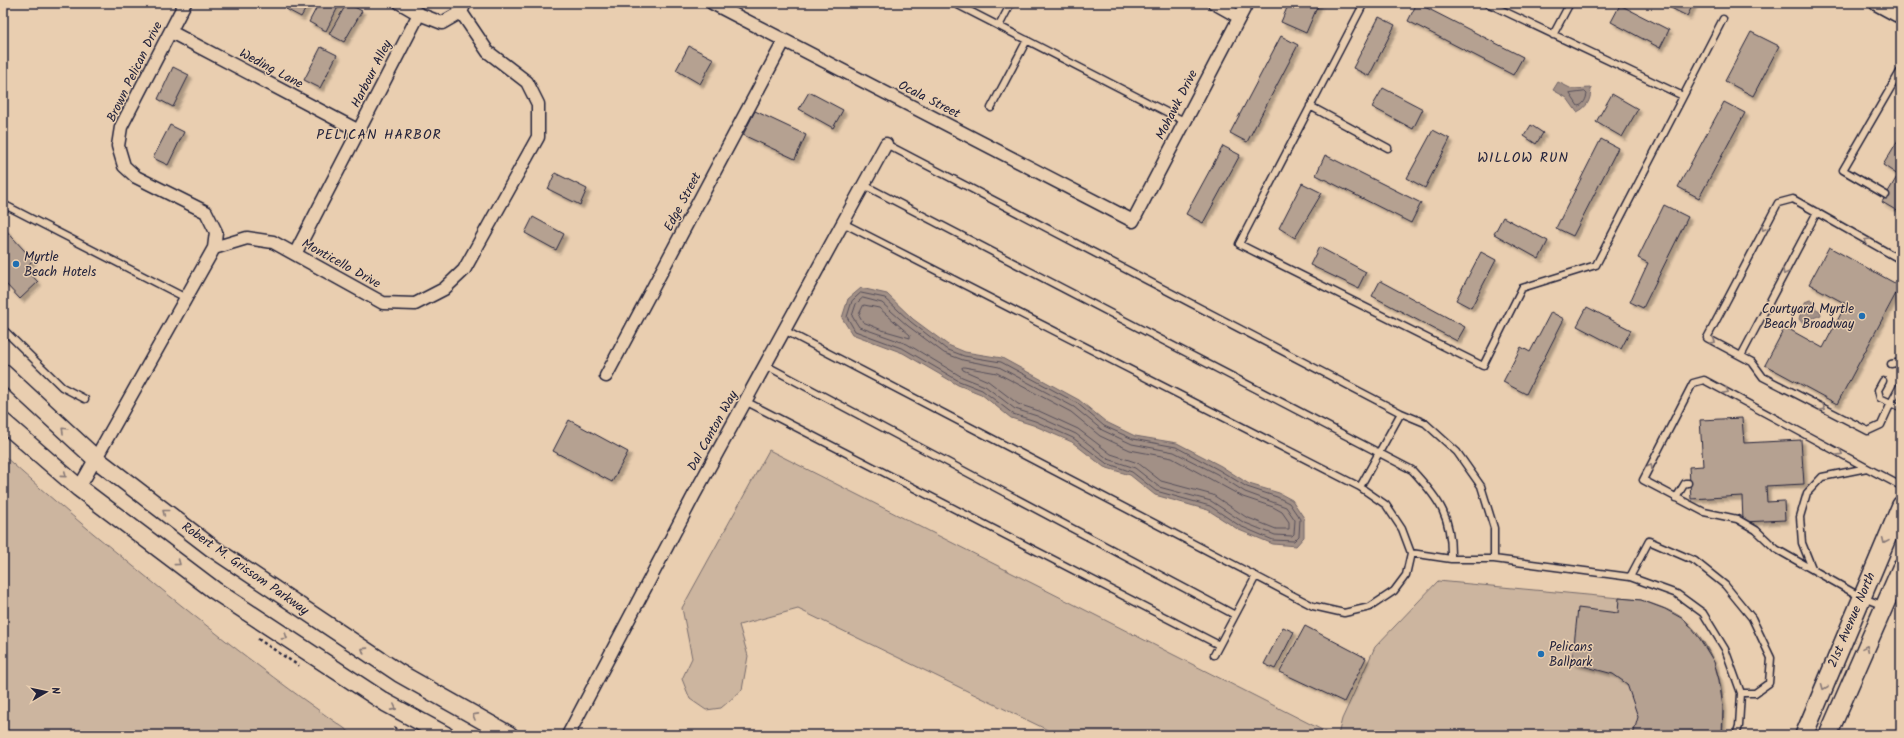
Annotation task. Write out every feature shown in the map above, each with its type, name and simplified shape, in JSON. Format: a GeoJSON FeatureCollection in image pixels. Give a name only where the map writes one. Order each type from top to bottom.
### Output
{"type":"FeatureCollection","features":[{"type":"Feature","properties":{"kind":"main road","name":"Robert M. Grissom Parkway"},"geometry":{"type":"LineString","coordinates":[[3,373],[96,459],[212,548],[322,623],[399,673],[509,735]]}},
{"type":"Feature","properties":{"kind":"main road"},"geometry":{"type":"LineString","coordinates":[[3,422],[79,488],[214,590],[386,704],[445,735]]}},
{"type":"Feature","properties":{"kind":"main road","name":"21st Avenue North"},"geometry":{"type":"LineString","coordinates":[[1804,735],[1901,505]]}},
{"type":"Feature","properties":{"kind":"main road","name":"21st Avenue North"},"geometry":{"type":"LineString","coordinates":[[1828,735],[1901,568]]}},
{"type":"Feature","properties":{"kind":"street","name":"Brown Pelican Drive"},"geometry":{"type":"LineString","coordinates":[[185,3],[121,127],[118,146],[124,166],[136,177],[206,212],[216,232],[214,248]]}},
{"type":"Feature","properties":{"kind":"street"},"geometry":{"type":"LineString","coordinates":[[400,3],[419,14],[442,23],[463,7]]}},
{"type":"Feature","properties":{"kind":"street","name":"Ocala Street"},"geometry":{"type":"LineString","coordinates":[[712,3],[1133,221]]}},
{"type":"Feature","properties":{"kind":"street"},"geometry":{"type":"LineString","coordinates":[[1214,3],[1239,17]]}},
{"type":"Feature","properties":{"kind":"street","name":"Mohawk Drive"},"geometry":{"type":"LineString","coordinates":[[1133,221],[1247,3]]}},
{"type":"Feature","properties":{"kind":"street"},"geometry":{"type":"LineString","coordinates":[[1877,3],[1901,16]]}},
{"type":"Feature","properties":{"kind":"street","name":"Monticello Drive"},"geometry":{"type":"LineString","coordinates":[[214,248],[247,238],[273,242],[383,303],[415,304],[444,289],[464,270],[538,137],[538,104],[527,82],[488,52],[463,7]]}},
{"type":"Feature","properties":{"kind":"street","name":"Harbour Alley"},"geometry":{"type":"LineString","coordinates":[[295,254],[419,14]]}},
{"type":"Feature","properties":{"kind":"street","name":"Weding Lane"},"geometry":{"type":"LineString","coordinates":[[170,32],[359,131]]}},
{"type":"Feature","properties":{"kind":"street","name":"Edge Street"},"geometry":{"type":"LineString","coordinates":[[606,376],[784,41]]}},
{"type":"Feature","properties":{"kind":"street","name":"Dal Canton Way"},"geometry":{"type":"LineString","coordinates":[[568,735],[694,495],[886,144]]}},
{"type":"Feature","properties":{"kind":"street"},"geometry":{"type":"LineString","coordinates":[[79,488],[214,248]]}},
{"type":"Feature","properties":{"kind":"lane"},"geometry":{"type":"LineString","coordinates":[[954,3],[1184,121]]}},
{"type":"Feature","properties":{"kind":"lane"},"geometry":{"type":"LineString","coordinates":[[999,26],[1011,3]]}},
{"type":"Feature","properties":{"kind":"lane"},"geometry":{"type":"LineString","coordinates":[[1364,3],[1239,244],[1483,366],[1522,288],[1596,265],[1723,19]]}},
{"type":"Feature","properties":{"kind":"lane"},"geometry":{"type":"LineString","coordinates":[[1487,3],[1684,96]]}},
{"type":"Feature","properties":{"kind":"lane"},"geometry":{"type":"LineString","coordinates":[[1552,35],[1570,3]]}},
{"type":"Feature","properties":{"kind":"lane"},"geometry":{"type":"LineString","coordinates":[[991,108],[1027,40]]}},
{"type":"Feature","properties":{"kind":"lane"},"geometry":{"type":"LineString","coordinates":[[1886,195],[1842,170],[1901,70]]}},
{"type":"Feature","properties":{"kind":"lane"},"geometry":{"type":"LineString","coordinates":[[1310,106],[1388,148]]}},
{"type":"Feature","properties":{"kind":"lane"},"geometry":{"type":"LineString","coordinates":[[886,144],[1401,413],[1425,423],[1457,452],[1481,486],[1494,528],[1494,559]]}},
{"type":"Feature","properties":{"kind":"lane"},"geometry":{"type":"LineString","coordinates":[[864,185],[1412,470],[1431,490],[1446,515],[1452,539],[1451,559]]}},
{"type":"Feature","properties":{"kind":"lane"},"geometry":{"type":"LineString","coordinates":[[1901,260],[1793,199],[1778,202],[1707,338],[1752,362],[1762,377],[1868,431],[1881,425],[1901,384]]}},
{"type":"Feature","properties":{"kind":"lane"},"geometry":{"type":"LineString","coordinates":[[3,204],[186,298]]}},
{"type":"Feature","properties":{"kind":"lane"},"geometry":{"type":"LineString","coordinates":[[1741,356],[1817,212]]}},
{"type":"Feature","properties":{"kind":"lane"},"geometry":{"type":"LineString","coordinates":[[784,330],[1313,606],[1344,613],[1370,607],[1394,591],[1406,575],[1411,553],[1402,529],[1386,505],[1360,487],[843,223]]}},
{"type":"Feature","properties":{"kind":"lane"},"geometry":{"type":"LineString","coordinates":[[6,332],[62,388],[85,399]]}},
{"type":"Feature","properties":{"kind":"lane"},"geometry":{"type":"LineString","coordinates":[[1892,364],[1901,362]]}},
{"type":"Feature","properties":{"kind":"lane"},"geometry":{"type":"LineString","coordinates":[[765,365],[1235,615]]}},
{"type":"Feature","properties":{"kind":"lane"},"geometry":{"type":"LineString","coordinates":[[1884,606],[1861,597],[1776,549],[1756,530],[1737,519],[1704,512],[1643,480],[1693,383],[1704,380],[1901,486]]}},
{"type":"Feature","properties":{"kind":"lane"},"geometry":{"type":"LineString","coordinates":[[1883,381],[1878,390],[1880,398],[1901,408]]}},
{"type":"Feature","properties":{"kind":"lane"},"geometry":{"type":"LineString","coordinates":[[745,401],[1219,645]]}},
{"type":"Feature","properties":{"kind":"lane"},"geometry":{"type":"LineString","coordinates":[[1360,487],[1401,413]]}},
{"type":"Feature","properties":{"kind":"lane"},"geometry":{"type":"LineString","coordinates":[[1812,568],[1802,543],[1800,516],[1806,493],[1822,477],[1867,468]]}},
{"type":"Feature","properties":{"kind":"lane"},"geometry":{"type":"LineString","coordinates":[[1676,498],[1684,484],[1688,483]]}},
{"type":"Feature","properties":{"kind":"lane"},"geometry":{"type":"LineString","coordinates":[[1630,577],[1649,542],[1695,561],[1726,585],[1752,618],[1771,658],[1770,683],[1755,693],[1741,693]]}},
{"type":"Feature","properties":{"kind":"lane"},"geometry":{"type":"LineString","coordinates":[[1411,553],[1451,559],[1494,559],[1630,577],[1677,594],[1703,614],[1725,649],[1741,693],[1739,726],[1736,735]]}},
{"type":"Feature","properties":{"kind":"lane"},"geometry":{"type":"LineString","coordinates":[[1214,655],[1256,576]]}},
{"type":"Feature","properties":{"kind":"shaded area"},"geometry":{"type":"Polygon","coordinates":[[[769,450],[1332,735],[1058,735],[798,609],[739,625],[748,656],[742,690],[721,708],[706,710],[690,699],[682,679],[692,658],[682,608],[769,450]]]}},
{"type":"Feature","properties":{"kind":"shaded area"},"geometry":{"type":"Polygon","coordinates":[[[3,455],[73,516],[195,617],[273,677],[354,735],[3,735],[3,455]]]}},
{"type":"Feature","properties":{"kind":"shaded area","name":"Pelicans Ballpark"},"geometry":{"type":"Polygon","coordinates":[[[1438,581],[1641,600],[1675,613],[1685,620],[1696,632],[1705,644],[1712,658],[1721,688],[1723,704],[1722,735],[1338,735],[1342,719],[1375,647],[1438,581]]]}},
{"type":"Feature","properties":{"kind":"water"},"geometry":{"type":"Polygon","coordinates":[[[1558,82],[1572,89],[1591,88],[1589,99],[1584,108],[1577,112],[1567,98],[1553,90],[1558,82]]]}},
{"type":"Feature","properties":{"kind":"water"},"geometry":{"type":"Polygon","coordinates":[[[861,288],[887,294],[913,319],[948,345],[965,352],[1002,358],[1079,400],[1106,422],[1135,436],[1177,443],[1221,466],[1249,484],[1279,493],[1292,500],[1304,518],[1304,537],[1296,546],[1273,544],[1239,530],[1208,510],[1155,495],[1130,475],[1104,467],[1072,442],[1033,425],[1011,418],[981,394],[958,385],[903,353],[852,334],[842,318],[848,299],[861,288]]]}},
{"type":"Feature","properties":{"kind":"water"},"geometry":{"type":"Polygon","coordinates":[[[1810,300],[1813,301],[1816,309],[1820,311],[1821,315],[1813,318],[1806,324],[1803,324],[1799,319],[1800,315],[1805,311],[1805,302],[1810,300]]]}},
{"type":"Feature","properties":{"kind":"building"},"geometry":{"type":"Polygon","coordinates":[[[289,3],[309,3],[301,17],[286,9],[289,3]]]}},
{"type":"Feature","properties":{"kind":"building"},"geometry":{"type":"Polygon","coordinates":[[[319,3],[340,3],[326,31],[309,22],[319,3]]]}},
{"type":"Feature","properties":{"kind":"building"},"geometry":{"type":"Polygon","coordinates":[[[347,3],[362,11],[344,42],[329,34],[347,3]]]}},
{"type":"Feature","properties":{"kind":"building"},"geometry":{"type":"Polygon","coordinates":[[[1289,3],[1319,3],[1306,33],[1281,22],[1289,3]]]}},
{"type":"Feature","properties":{"kind":"building"},"geometry":{"type":"Polygon","coordinates":[[[1417,3],[1523,57],[1513,75],[1408,21],[1417,3]]]}},
{"type":"Feature","properties":{"kind":"building"},"geometry":{"type":"Polygon","coordinates":[[[1674,3],[1694,3],[1687,16],[1671,8],[1674,3]]]}},
{"type":"Feature","properties":{"kind":"building"},"geometry":{"type":"Polygon","coordinates":[[[1620,5],[1669,30],[1660,48],[1611,22],[1620,5]]]}},
{"type":"Feature","properties":{"kind":"building"},"geometry":{"type":"Polygon","coordinates":[[[1379,17],[1395,25],[1369,76],[1353,68],[1379,17]]]}},
{"type":"Feature","properties":{"kind":"building"},"geometry":{"type":"Polygon","coordinates":[[[1751,32],[1779,46],[1753,96],[1725,81],[1751,32]]]}},
{"type":"Feature","properties":{"kind":"building"},"geometry":{"type":"Polygon","coordinates":[[[1281,36],[1298,45],[1247,142],[1230,133],[1281,36]]]}},
{"type":"Feature","properties":{"kind":"building"},"geometry":{"type":"Polygon","coordinates":[[[689,46],[714,59],[700,84],[676,70],[689,46]]]}},
{"type":"Feature","properties":{"kind":"building"},"geometry":{"type":"Polygon","coordinates":[[[321,47],[337,55],[320,88],[304,80],[321,47]]]}},
{"type":"Feature","properties":{"kind":"building"},"geometry":{"type":"Polygon","coordinates":[[[173,67],[189,75],[173,107],[158,99],[173,67]]]}},
{"type":"Feature","properties":{"kind":"building"},"geometry":{"type":"Polygon","coordinates":[[[1383,88],[1423,109],[1413,129],[1372,107],[1383,88]]]}},
{"type":"Feature","properties":{"kind":"building"},"geometry":{"type":"Polygon","coordinates":[[[809,92],[843,110],[833,128],[799,109],[809,92]]]}},
{"type":"Feature","properties":{"kind":"building"},"geometry":{"type":"Polygon","coordinates":[[[1612,94],[1638,109],[1622,137],[1596,122],[1612,94]]]}},
{"type":"Feature","properties":{"kind":"building"},"geometry":{"type":"Polygon","coordinates":[[[1724,102],[1745,113],[1699,198],[1678,187],[1724,102]]]}},
{"type":"Feature","properties":{"kind":"building"},"geometry":{"type":"Polygon","coordinates":[[[755,111],[806,135],[795,159],[743,135],[755,111]]]}},
{"type":"Feature","properties":{"kind":"building"},"geometry":{"type":"Polygon","coordinates":[[[170,125],[184,132],[168,165],[153,158],[170,125]]]}},
{"type":"Feature","properties":{"kind":"building"},"geometry":{"type":"Polygon","coordinates":[[[1531,125],[1543,133],[1536,144],[1524,136],[1531,125]]]}},
{"type":"Feature","properties":{"kind":"building"},"geometry":{"type":"Polygon","coordinates":[[[1433,130],[1450,139],[1425,188],[1407,178],[1433,130]]]}},
{"type":"Feature","properties":{"kind":"building"},"geometry":{"type":"Polygon","coordinates":[[[1901,135],[1901,209],[1899,212],[1882,202],[1898,175],[1883,165],[1901,135]]]}},
{"type":"Feature","properties":{"kind":"building"},"geometry":{"type":"Polygon","coordinates":[[[1601,139],[1618,148],[1573,236],[1556,228],[1601,139]]]}},
{"type":"Feature","properties":{"kind":"building"},"geometry":{"type":"Polygon","coordinates":[[[1223,146],[1240,155],[1203,223],[1186,214],[1223,146]]]}},
{"type":"Feature","properties":{"kind":"building"},"geometry":{"type":"Polygon","coordinates":[[[1325,155],[1421,203],[1411,223],[1316,175],[1325,155]]]}},
{"type":"Feature","properties":{"kind":"building"},"geometry":{"type":"Polygon","coordinates":[[[555,173],[587,189],[580,205],[548,189],[555,173]]]}},
{"type":"Feature","properties":{"kind":"building"},"geometry":{"type":"Polygon","coordinates":[[[1302,183],[1322,193],[1295,238],[1279,228],[1302,183]]]}},
{"type":"Feature","properties":{"kind":"building"},"geometry":{"type":"Polygon","coordinates":[[[1664,205],[1688,217],[1643,308],[1630,302],[1648,263],[1638,258],[1664,205]]]}},
{"type":"Feature","properties":{"kind":"building"},"geometry":{"type":"Polygon","coordinates":[[[533,217],[564,234],[556,250],[525,233],[533,217]]]}},
{"type":"Feature","properties":{"kind":"building"},"geometry":{"type":"Polygon","coordinates":[[[1503,217],[1548,241],[1539,259],[1494,234],[1503,217]]]}},
{"type":"Feature","properties":{"kind":"building","name":"Myrtle Beach Hotels"},"geometry":{"type":"Polygon","coordinates":[[[3,227],[33,260],[25,268],[38,282],[20,299],[5,283],[3,285],[3,227]]]}},
{"type":"Feature","properties":{"kind":"building"},"geometry":{"type":"Polygon","coordinates":[[[1319,247],[1366,272],[1358,288],[1310,265],[1319,247]]]}},
{"type":"Feature","properties":{"kind":"building","name":"Courtyard Myrtle Beach Broadway"},"geometry":{"type":"Polygon","coordinates":[[[1829,247],[1900,286],[1837,404],[1765,365],[1785,327],[1823,348],[1846,304],[1809,284],[1829,247]]]}},
{"type":"Feature","properties":{"kind":"building"},"geometry":{"type":"Polygon","coordinates":[[[1481,252],[1496,260],[1471,308],[1456,300],[1481,252]]]}},
{"type":"Feature","properties":{"kind":"building"},"geometry":{"type":"Polygon","coordinates":[[[1380,281],[1465,327],[1457,341],[1372,296],[1380,281]]]}},
{"type":"Feature","properties":{"kind":"building"},"geometry":{"type":"Polygon","coordinates":[[[1587,307],[1631,330],[1621,349],[1577,326],[1587,307]]]}},
{"type":"Feature","properties":{"kind":"building"},"geometry":{"type":"Polygon","coordinates":[[[1551,312],[1564,319],[1526,394],[1503,382],[1521,347],[1530,352],[1551,312]]]}},
{"type":"Feature","properties":{"kind":"building"},"geometry":{"type":"Polygon","coordinates":[[[1742,418],[1744,443],[1801,440],[1804,484],[1766,486],[1767,502],[1784,501],[1785,520],[1743,522],[1742,496],[1691,499],[1689,467],[1703,466],[1700,420],[1742,418]]]}},
{"type":"Feature","properties":{"kind":"building"},"geometry":{"type":"Polygon","coordinates":[[[569,420],[628,452],[612,482],[553,451],[569,420]]]}},
{"type":"Feature","properties":{"kind":"building"},"geometry":{"type":"Polygon","coordinates":[[[1619,598],[1641,600],[1665,609],[1685,620],[1700,639],[1714,662],[1719,680],[1723,707],[1722,735],[1633,735],[1638,717],[1627,684],[1613,674],[1572,663],[1578,608],[1618,613],[1619,598]]]}},
{"type":"Feature","properties":{"kind":"building"},"geometry":{"type":"Polygon","coordinates":[[[1305,626],[1366,658],[1344,702],[1280,672],[1305,626]]]}},
{"type":"Feature","properties":{"kind":"building"},"geometry":{"type":"Polygon","coordinates":[[[1283,627],[1294,632],[1275,669],[1264,664],[1283,627]]]}},
{"type":"Feature","properties":{"kind":"place","name":"Myrtle Beach Hotels"},"geometry":{"type":"Point","coordinates":[16,264]}},
{"type":"Feature","properties":{"kind":"place","name":"Courtyard Myrtle Beach Broadway"},"geometry":{"type":"Point","coordinates":[1862,316]}},
{"type":"Feature","properties":{"kind":"place","name":"Pelicans Ballpark"},"geometry":{"type":"Point","coordinates":[1541,654]}},
{"type":"Feature","properties":{"kind":"district","name":"PELICAN HARBOR"},"geometry":{"type":"Point","coordinates":[379,135]}},
{"type":"Feature","properties":{"kind":"district","name":"WILLOW RUN"},"geometry":{"type":"Point","coordinates":[1523,158]}}]}
